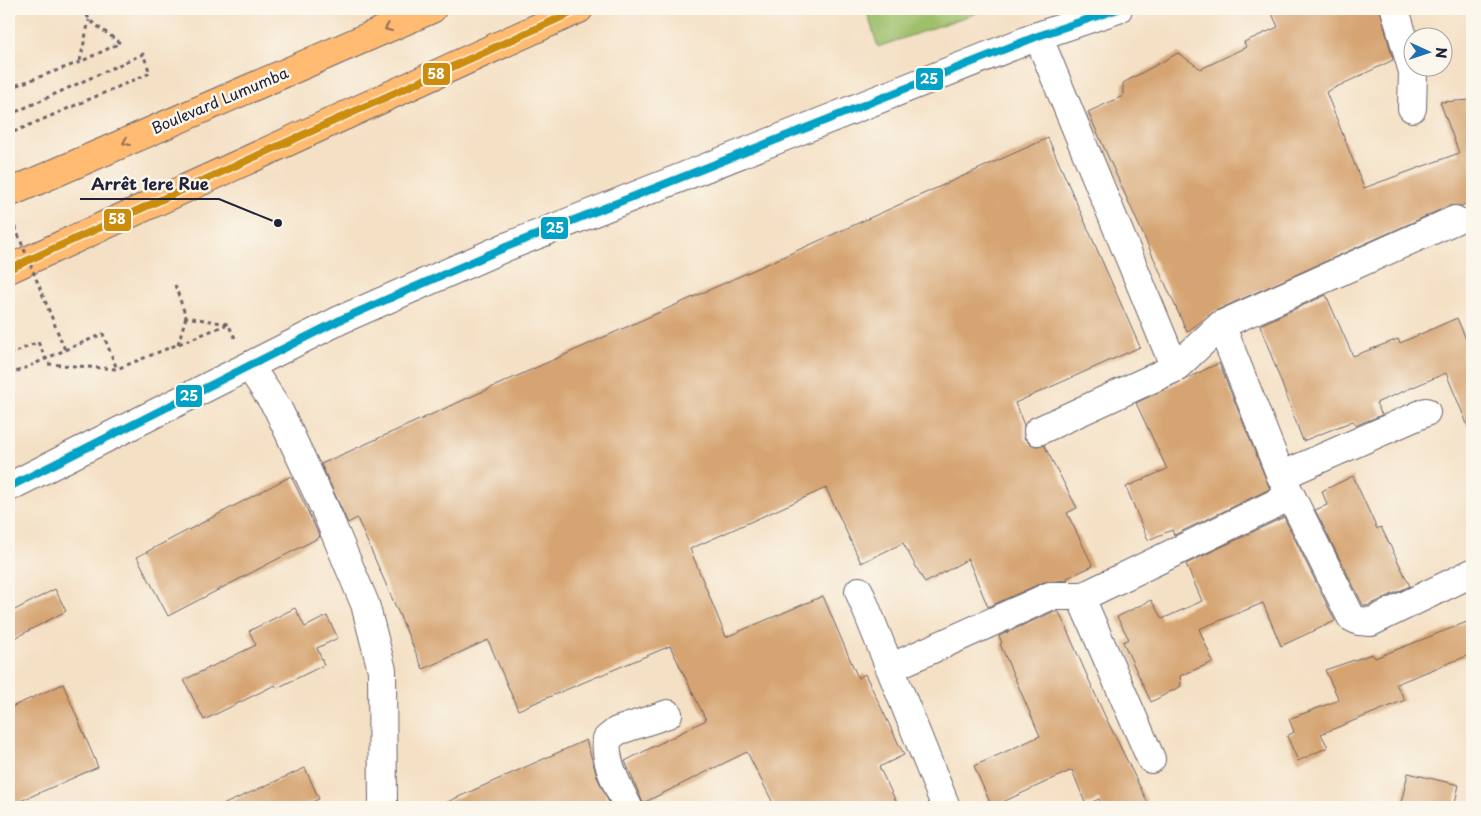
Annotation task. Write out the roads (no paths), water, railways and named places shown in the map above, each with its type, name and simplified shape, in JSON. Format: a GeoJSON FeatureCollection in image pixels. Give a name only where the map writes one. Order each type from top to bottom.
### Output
{"type":"FeatureCollection","features":[{"type":"Feature","properties":{"kind":"highway","name":"Boulevard Lumumba"},"geometry":{"type":"LineString","coordinates":[[9,193],[432,9]]}},
{"type":"Feature","properties":{"kind":"highway"},"geometry":{"type":"LineString","coordinates":[[9,269],[579,9]]}},
{"type":"Feature","properties":{"kind":"street"},"geometry":{"type":"LineString","coordinates":[[9,487],[340,320],[506,247],[1038,36],[1118,9]]}},
{"type":"Feature","properties":{"kind":"street"},"geometry":{"type":"LineString","coordinates":[[1395,9],[1413,72],[1412,108]]}},
{"type":"Feature","properties":{"kind":"street"},"geometry":{"type":"LineString","coordinates":[[1038,36],[1175,368]]}},
{"type":"Feature","properties":{"kind":"street"},"geometry":{"type":"LineString","coordinates":[[1038,431],[1175,368],[1221,325],[1455,220]]}},
{"type":"Feature","properties":{"kind":"street"},"geometry":{"type":"LineString","coordinates":[[1221,325],[1286,486],[1351,617],[1359,622],[1371,622],[1472,573]]}},
{"type":"Feature","properties":{"kind":"street"},"geometry":{"type":"LineString","coordinates":[[250,367],[278,409],[325,509],[365,604],[382,670],[383,807]]}},
{"type":"Feature","properties":{"kind":"street"},"geometry":{"type":"LineString","coordinates":[[890,668],[1050,596],[1084,596],[1426,412]]}},
{"type":"Feature","properties":{"kind":"street"},"geometry":{"type":"LineString","coordinates":[[859,591],[946,807]]}},
{"type":"Feature","properties":{"kind":"street"},"geometry":{"type":"LineString","coordinates":[[1084,596],[1084,605],[1151,759]]}},
{"type":"Feature","properties":{"kind":"street"},"geometry":{"type":"LineString","coordinates":[[628,807],[611,768],[606,751],[607,739],[617,731],[668,714]]}},
{"type":"Feature","properties":{"kind":"place","name":"Arrêt 1ere Rue"},"geometry":{"type":"Point","coordinates":[278,223]}}]}
